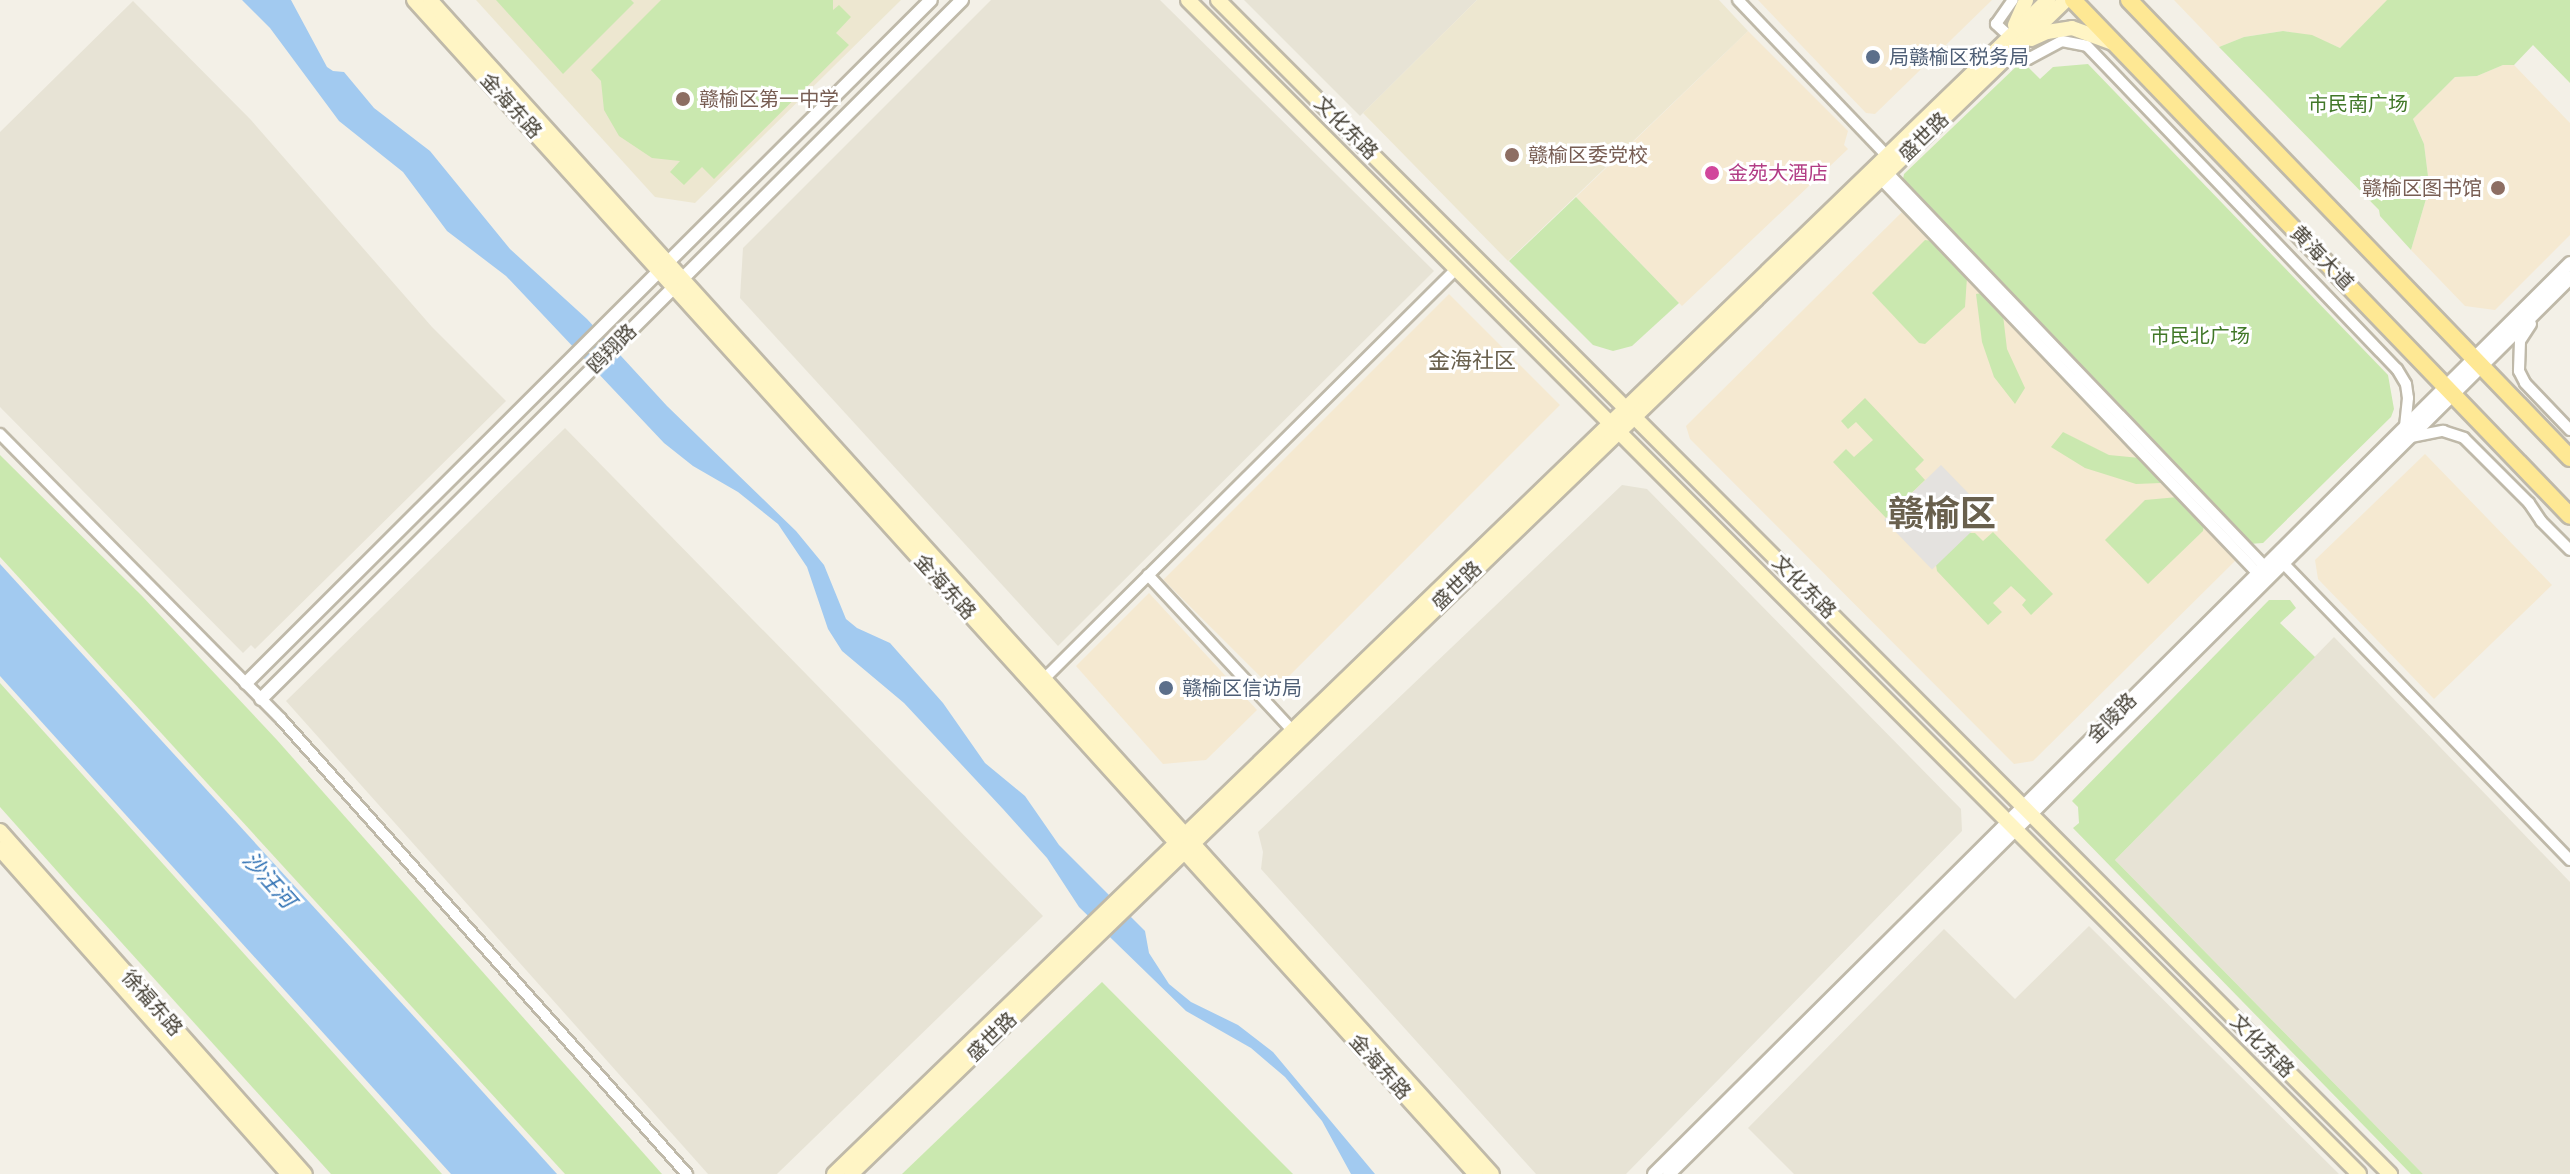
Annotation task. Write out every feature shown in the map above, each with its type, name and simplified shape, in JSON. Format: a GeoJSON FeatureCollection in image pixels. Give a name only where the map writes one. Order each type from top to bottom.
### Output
{"type":"FeatureCollection","features":[{"type":"Feature","properties":{"kind":"main road","name":"金海东路"},"geometry":{"type":"LineString","coordinates":[[414,0],[663,266]]}},
{"type":"Feature","properties":{"kind":"main road","name":"金海东路"},"geometry":{"type":"LineString","coordinates":[[430,0],[678,283],[1184,842],[1492,1174]]}},
{"type":"Feature","properties":{"kind":"main road","name":"文化东路"},"geometry":{"type":"LineString","coordinates":[[1188,0],[2359,1174]]}},
{"type":"Feature","properties":{"kind":"main road","name":"文化东路"},"geometry":{"type":"LineString","coordinates":[[1218,0],[2390,1174]]}},
{"type":"Feature","properties":{"kind":"main road"},"geometry":{"type":"LineString","coordinates":[[2011,41],[2026,0]]}},
{"type":"Feature","properties":{"kind":"main road","name":"盛世路"},"geometry":{"type":"LineString","coordinates":[[851,1174],[1292,730],[1630,412],[2011,41],[2048,0]]}},
{"type":"Feature","properties":{"kind":"main road","name":"盛世路"},"geometry":{"type":"LineString","coordinates":[[2011,41],[2066,0]]}},
{"type":"Feature","properties":{"kind":"main road","name":"黄海大道"},"geometry":{"type":"LineString","coordinates":[[2073,0],[2570,516]]}},
{"type":"Feature","properties":{"kind":"main road","name":"黄海大道"},"geometry":{"type":"LineString","coordinates":[[2129,0],[2570,458]]}},
{"type":"Feature","properties":{"kind":"main road"},"geometry":{"type":"LineString","coordinates":[[2138,0],[2148,20]]}},
{"type":"Feature","properties":{"kind":"main road"},"geometry":{"type":"LineString","coordinates":[[2011,41],[2072,28],[2118,46]]}},
{"type":"Feature","properties":{"kind":"main road","name":"金海东路"},"geometry":{"type":"LineString","coordinates":[[678,283],[1044,679],[1476,1174]]}},
{"type":"Feature","properties":{"kind":"main road","name":"盛世路"},"geometry":{"type":"LineString","coordinates":[[834,1174],[1614,427]]}},
{"type":"Feature","properties":{"kind":"main road","name":"徐福东路"},"geometry":{"type":"LineString","coordinates":[[0,831],[305,1174]]}},
{"type":"Feature","properties":{"kind":"main road","name":"徐福东路"},"geometry":{"type":"LineString","coordinates":[[0,849],[289,1174]]}},
{"type":"Feature","properties":{"kind":"street","name":"鸥翔路"},"geometry":{"type":"LineString","coordinates":[[246,683],[931,0]]}},
{"type":"Feature","properties":{"kind":"street","name":"鸥翔路"},"geometry":{"type":"LineString","coordinates":[[261,699],[962,0]]}},
{"type":"Feature","properties":{"kind":"street"},"geometry":{"type":"LineString","coordinates":[[1738,0],[1881,168],[2265,574]]}},
{"type":"Feature","properties":{"kind":"street"},"geometry":{"type":"LineString","coordinates":[[2013,0],[1996,24],[2028,59],[2062,41],[2087,46],[2397,369],[2406,384],[2407,432],[2443,431],[2464,438],[2529,503],[2570,550]]}},
{"type":"Feature","properties":{"kind":"street","name":"金陵路"},"geometry":{"type":"LineString","coordinates":[[1669,1174],[2027,810],[2478,362],[2570,263]]}},
{"type":"Feature","properties":{"kind":"street"},"geometry":{"type":"LineString","coordinates":[[1044,679],[1456,269]]}},
{"type":"Feature","properties":{"kind":"street","name":"金陵路"},"geometry":{"type":"LineString","coordinates":[[2478,362],[2570,278]]}},
{"type":"Feature","properties":{"kind":"street"},"geometry":{"type":"LineString","coordinates":[[2570,285],[2524,331],[2517,357],[2525,383],[2570,430]]}},
{"type":"Feature","properties":{"kind":"street","name":"金陵路"},"geometry":{"type":"LineString","coordinates":[[2265,574],[2283,563],[2407,432]]}},
{"type":"Feature","properties":{"kind":"street"},"geometry":{"type":"LineString","coordinates":[[0,434],[261,699],[687,1174]]}},
{"type":"Feature","properties":{"kind":"street"},"geometry":{"type":"LineString","coordinates":[[2283,563],[2570,860]]}},
{"type":"Feature","properties":{"kind":"street"},"geometry":{"type":"LineString","coordinates":[[1148,575],[1292,730]]}},
{"type":"Feature","properties":{"kind":"street","name":"金陵路"},"geometry":{"type":"LineString","coordinates":[[1654,1174],[2012,826]]}},
{"type":"Feature","properties":{"kind":"shaded area","name":"赣榆区第一中学"},"geometry":{"type":"Polygon","coordinates":[[[476,0],[901,0],[695,203],[655,197],[476,0]]]}},
{"type":"Feature","properties":{"kind":"shaded area"},"geometry":{"type":"Polygon","coordinates":[[[991,0],[1160,0],[1434,271],[1058,646],[740,298],[743,248],[991,0]]]}},
{"type":"Feature","properties":{"kind":"shaded area"},"geometry":{"type":"Polygon","coordinates":[[[1244,0],[1477,0],[1360,116],[1244,0]]]}},
{"type":"Feature","properties":{"kind":"shaded area","name":"赣榆区委党校"},"geometry":{"type":"Polygon","coordinates":[[[1477,0],[1719,0],[1748,31],[1508,261],[1363,113],[1477,0]]]}},
{"type":"Feature","properties":{"kind":"shaded area","name":"局赣榆区税务局"},"geometry":{"type":"Polygon","coordinates":[[[1758,0],[1992,0],[1875,114],[1866,113],[1758,0]]]}},
{"type":"Feature","properties":{"kind":"shaded area"},"geometry":{"type":"Polygon","coordinates":[[[2174,0],[2387,1],[2340,48],[2312,36],[2283,31],[2244,37],[2219,47],[2174,0]]]}},
{"type":"Feature","properties":{"kind":"shaded area"},"geometry":{"type":"Polygon","coordinates":[[[133,1],[251,120],[432,327],[506,401],[255,649],[251,645],[243,653],[0,407],[0,132],[133,1]]]}},
{"type":"Feature","properties":{"kind":"shaded area","name":"金苑大酒店"},"geometry":{"type":"Polygon","coordinates":[[[1748,31],[1848,131],[1844,145],[1848,149],[1682,306],[1576,197],[1748,31]]]}},
{"type":"Feature","properties":{"kind":"shaded area","name":"赣榆区图书馆"},"geometry":{"type":"Polygon","coordinates":[[[2503,65],[2514,65],[2570,123],[2570,235],[2495,310],[2465,306],[2411,250],[2426,199],[2428,176],[2424,144],[2413,119],[2455,77],[2477,76],[2503,65]]]}},
{"type":"Feature","properties":{"kind":"shaded area"},"geometry":{"type":"Polygon","coordinates":[[[1902,212],[2237,559],[2033,761],[2014,764],[1690,439],[1686,426],[1902,212]]]}},
{"type":"Feature","properties":{"kind":"shaded area"},"geometry":{"type":"Polygon","coordinates":[[[1449,294],[1560,405],[1274,691],[1163,580],[1449,294]]]}},
{"type":"Feature","properties":{"kind":"shaded area"},"geometry":{"type":"Polygon","coordinates":[[[565,428],[1043,916],[777,1174],[708,1174],[286,701],[565,428]]]}},
{"type":"Feature","properties":{"kind":"shaded area"},"geometry":{"type":"Polygon","coordinates":[[[2425,454],[2552,585],[2434,699],[2318,579],[2315,560],[2425,454]]]}},
{"type":"Feature","properties":{"kind":"shaded area"},"geometry":{"type":"Polygon","coordinates":[[[1941,465],[1989,515],[1932,570],[1884,520],[1941,465]]]}},
{"type":"Feature","properties":{"kind":"shaded area"},"geometry":{"type":"Polygon","coordinates":[[[1622,485],[1647,489],[1961,809],[1962,831],[1626,1174],[1536,1174],[1261,869],[1263,852],[1258,832],[1622,485]]]}},
{"type":"Feature","properties":{"kind":"shaded area","name":"赣榆区信访局"},"geometry":{"type":"Polygon","coordinates":[[[1149,593],[1257,710],[1206,760],[1163,764],[1076,666],[1149,593]]]}},
{"type":"Feature","properties":{"kind":"shaded area"},"geometry":{"type":"Polygon","coordinates":[[[2334,637],[2570,882],[2570,1174],[2423,1174],[2115,860],[2334,637]]]}},
{"type":"Feature","properties":{"kind":"shaded area"},"geometry":{"type":"Polygon","coordinates":[[[2089,926],[2339,1174],[1794,1174],[1748,1128],[1944,929],[2015,999],[2089,926]]]}},
{"type":"Feature","properties":{"kind":"green space"},"geometry":{"type":"Polygon","coordinates":[[[496,0],[631,0],[634,3],[563,74],[496,0]]]}},
{"type":"Feature","properties":{"kind":"green space","name":"赣榆区第一中学"},"geometry":{"type":"Polygon","coordinates":[[[661,0],[833,0],[833,10],[839,5],[851,17],[836,33],[849,45],[714,179],[702,167],[684,185],[670,172],[680,161],[652,158],[619,136],[604,110],[601,81],[591,70],[661,0]]]}},
{"type":"Feature","properties":{"kind":"green space","name":"市民南广场"},"geometry":{"type":"Polygon","coordinates":[[[2387,0],[2570,0],[2570,83],[2533,45],[2514,65],[2503,65],[2477,76],[2455,77],[2413,119],[2424,144],[2428,176],[2426,199],[2411,250],[2380,216],[2379,210],[2219,47],[2244,37],[2283,31],[2312,35],[2340,48],[2387,0]]]}},
{"type":"Feature","properties":{"kind":"green space","name":"市民北广场"},"geometry":{"type":"Polygon","coordinates":[[[2022,61],[2040,79],[2053,67],[2088,64],[2388,375],[2394,409],[2391,417],[2263,543],[2249,544],[1902,183],[1904,174],[2022,61]]]}},
{"type":"Feature","properties":{"kind":"green space"},"geometry":{"type":"Polygon","coordinates":[[[1576,197],[1679,303],[1632,346],[1613,351],[1593,345],[1509,261],[1576,197]]]}},
{"type":"Feature","properties":{"kind":"green space"},"geometry":{"type":"Polygon","coordinates":[[[1925,240],[1932,241],[1967,277],[1965,307],[1925,344],[1919,343],[1872,293],[1925,240]]]}},
{"type":"Feature","properties":{"kind":"green space"},"geometry":{"type":"Polygon","coordinates":[[[1982,293],[2003,315],[2007,349],[2025,388],[2015,404],[1994,377],[1982,342],[1976,294],[1982,293]]]}},
{"type":"Feature","properties":{"kind":"green space"},"geometry":{"type":"Polygon","coordinates":[[[1865,398],[1924,460],[1915,469],[1925,480],[1886,518],[1833,462],[1846,449],[1854,457],[1873,440],[1856,422],[1848,429],[1841,421],[1865,398]]]}},
{"type":"Feature","properties":{"kind":"green space"},"geometry":{"type":"Polygon","coordinates":[[[2063,432],[2109,455],[2140,458],[2161,483],[2136,484],[2085,468],[2051,447],[2063,432]]]}},
{"type":"Feature","properties":{"kind":"green space"},"geometry":{"type":"Polygon","coordinates":[[[0,455],[142,596],[277,740],[662,1174],[565,1174],[0,557],[0,455]]]}},
{"type":"Feature","properties":{"kind":"green space"},"geometry":{"type":"Polygon","coordinates":[[[2178,497],[2204,525],[2203,531],[2148,584],[2105,540],[2145,500],[2178,497]]]}},
{"type":"Feature","properties":{"kind":"green space"},"geometry":{"type":"Polygon","coordinates":[[[1993,532],[2053,594],[2031,615],[2022,605],[2026,600],[2011,586],[1993,603],[2002,612],[1988,625],[1937,571],[1936,565],[1969,533],[1975,533],[1983,541],[1993,532]]]}},
{"type":"Feature","properties":{"kind":"green space"},"geometry":{"type":"Polygon","coordinates":[[[2269,600],[2290,600],[2296,608],[2280,623],[2315,657],[2115,860],[2423,1174],[2411,1174],[2073,828],[2079,823],[2078,807],[2072,801],[2269,600]]]}},
{"type":"Feature","properties":{"kind":"green space"},"geometry":{"type":"Polygon","coordinates":[[[0,683],[442,1174],[331,1174],[73,889],[0,807],[0,683]]]}},
{"type":"Feature","properties":{"kind":"green space"},"geometry":{"type":"Polygon","coordinates":[[[1102,982],[1293,1174],[902,1174],[1102,982]]]}},
{"type":"Feature","properties":{"kind":"water"},"geometry":{"type":"Polygon","coordinates":[[[242,0],[291,0],[327,67],[344,72],[374,108],[430,151],[510,249],[587,319],[667,406],[796,531],[824,565],[846,619],[857,628],[890,643],[943,703],[985,763],[1025,796],[1059,845],[1145,931],[1149,953],[1169,984],[1191,1002],[1238,1025],[1273,1052],[1375,1174],[1351,1174],[1322,1121],[1285,1077],[1251,1048],[1186,1011],[1079,907],[1047,858],[1003,809],[904,703],[842,651],[828,629],[807,567],[778,524],[738,492],[693,466],[664,443],[506,276],[447,231],[403,172],[339,121],[270,28],[242,0]]]}},
{"type":"Feature","properties":{"kind":"water","name":"沙汪河"},"geometry":{"type":"Polygon","coordinates":[[[0,564],[557,1174],[451,1174],[0,676],[0,564]]]}},
{"type":"Feature","properties":{"kind":"place","name":"局赣榆区税务局"},"geometry":{"type":"Point","coordinates":[1873,57]}},
{"type":"Feature","properties":{"kind":"place","name":"赣榆区第一中学"},"geometry":{"type":"Point","coordinates":[683,99]}},
{"type":"Feature","properties":{"kind":"place","name":"赣榆区委党校"},"geometry":{"type":"Point","coordinates":[1512,155]}},
{"type":"Feature","properties":{"kind":"place","name":"金苑大酒店"},"geometry":{"type":"Point","coordinates":[1712,173]}},
{"type":"Feature","properties":{"kind":"place","name":"赣榆区图书馆"},"geometry":{"type":"Point","coordinates":[2498,188]}},
{"type":"Feature","properties":{"kind":"place","name":"赣榆区信访局"},"geometry":{"type":"Point","coordinates":[1166,688]}},
{"type":"Feature","properties":{"kind":"district","name":"金海社区"},"geometry":{"type":"Point","coordinates":[1472,361]}},
{"type":"Feature","properties":{"kind":"district","name":"赣榆区"},"geometry":{"type":"Point","coordinates":[1942,514]}}]}
